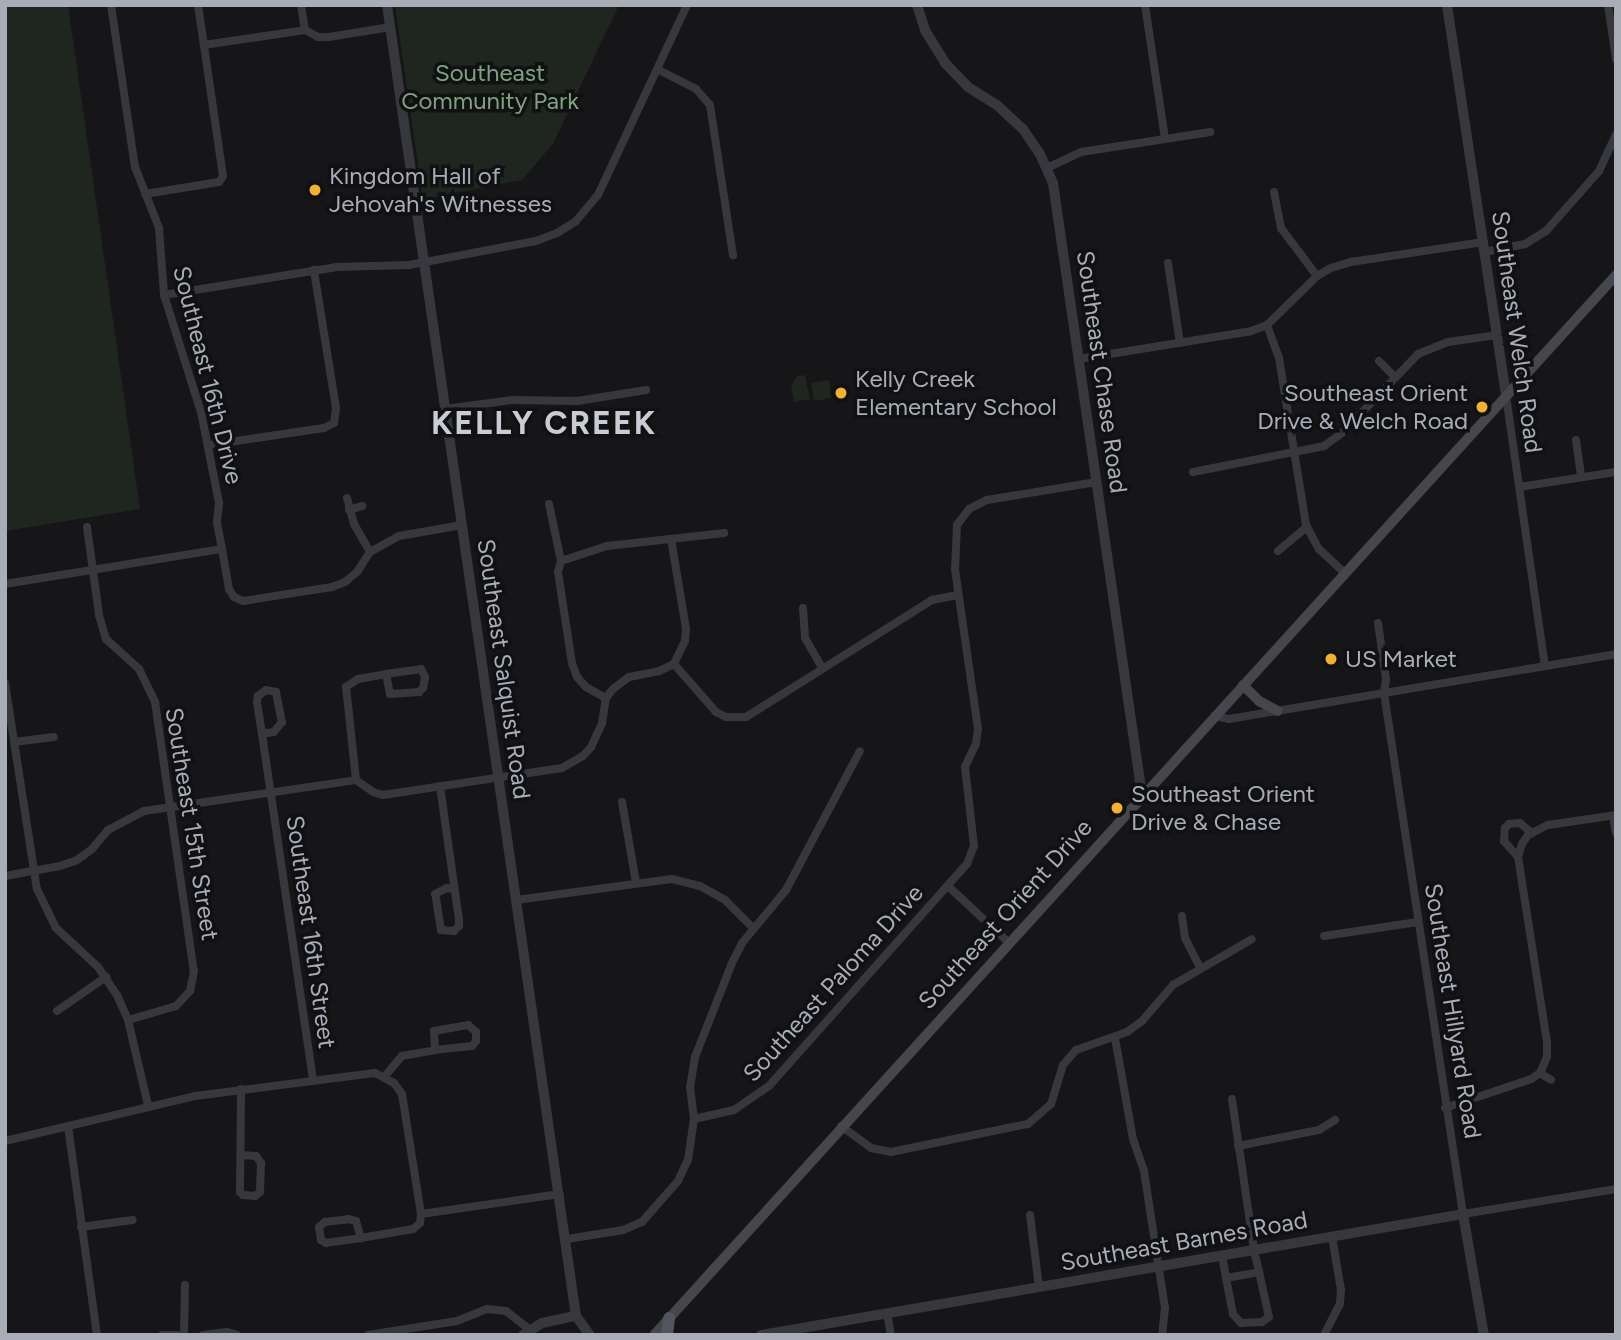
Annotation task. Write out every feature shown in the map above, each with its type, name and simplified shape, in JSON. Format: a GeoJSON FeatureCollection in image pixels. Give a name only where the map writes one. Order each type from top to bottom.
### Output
{"type":"FeatureCollection","features":[{"type":"Feature","properties":{"kind":"main road","name":"Southeast Orient Drive"},"geometry":{"type":"LineString","coordinates":[[654,1335],[1616,275]]}},
{"type":"Feature","properties":{"kind":"main road"},"geometry":{"type":"LineString","coordinates":[[1243,685],[1258,701],[1278,711]]}},
{"type":"Feature","properties":{"kind":"main road"},"geometry":{"type":"LineString","coordinates":[[667,1335],[668,1318]]}},
{"type":"Feature","properties":{"kind":"street","name":"Southeast 16th Drive"},"geometry":{"type":"LineString","coordinates":[[111,5],[135,167],[159,228],[164,295],[209,445],[219,503],[217,523],[229,589],[234,597],[243,601],[345,582],[357,572],[370,552]]}},
{"type":"Feature","properties":{"kind":"street"},"geometry":{"type":"LineString","coordinates":[[145,194],[219,182],[223,176],[198,5]]}},
{"type":"Feature","properties":{"kind":"street"},"geometry":{"type":"LineString","coordinates":[[301,5],[304,30]]}},
{"type":"Feature","properties":{"kind":"street","name":"Southeast Salquist Road"},"geometry":{"type":"LineString","coordinates":[[387,5],[576,1316],[590,1335]]}},
{"type":"Feature","properties":{"kind":"street"},"geometry":{"type":"LineString","coordinates":[[164,295],[314,270],[424,262],[536,241],[557,233],[576,221],[604,185],[687,5]]}},
{"type":"Feature","properties":{"kind":"street","name":"Southeast Chase Road"},"geometry":{"type":"LineString","coordinates":[[918,5],[926,32],[951,71],[1014,120],[1032,140],[1047,168],[1056,200],[1143,795]]}},
{"type":"Feature","properties":{"kind":"street"},"geometry":{"type":"LineString","coordinates":[[1144,5],[1165,139]]}},
{"type":"Feature","properties":{"kind":"street","name":"Southeast Welch Road"},"geometry":{"type":"LineString","coordinates":[[1447,5],[1545,665]]}},
{"type":"Feature","properties":{"kind":"street"},"geometry":{"type":"LineString","coordinates":[[1608,5],[1616,59]]}},
{"type":"Feature","properties":{"kind":"street"},"geometry":{"type":"LineString","coordinates":[[204,46],[304,30],[318,37],[329,37],[390,27]]}},
{"type":"Feature","properties":{"kind":"street"},"geometry":{"type":"LineString","coordinates":[[657,69],[696,89],[710,105],[733,255]]}},
{"type":"Feature","properties":{"kind":"street"},"geometry":{"type":"LineString","coordinates":[[1047,168],[1081,152],[1210,132]]}},
{"type":"Feature","properties":{"kind":"street"},"geometry":{"type":"LineString","coordinates":[[1079,359],[1251,331],[1266,325],[1317,276],[1351,262],[1525,244],[1546,231],[1599,172],[1616,135]]}},
{"type":"Feature","properties":{"kind":"street"},"geometry":{"type":"LineString","coordinates":[[1274,192],[1281,228],[1317,276]]}},
{"type":"Feature","properties":{"kind":"street"},"geometry":{"type":"LineString","coordinates":[[1168,263],[1180,343]]}},
{"type":"Feature","properties":{"kind":"street"},"geometry":{"type":"LineString","coordinates":[[209,445],[324,428],[334,423],[336,408],[314,270]]}},
{"type":"Feature","properties":{"kind":"street"},"geometry":{"type":"LineString","coordinates":[[1266,325],[1279,358],[1307,527],[1319,550],[1345,573]]}},
{"type":"Feature","properties":{"kind":"street"},"geometry":{"type":"LineString","coordinates":[[1193,472],[1319,448],[1334,440],[1394,376],[1427,349],[1497,335]]}},
{"type":"Feature","properties":{"kind":"street"},"geometry":{"type":"LineString","coordinates":[[1379,361],[1394,376]]}},
{"type":"Feature","properties":{"kind":"street"},"geometry":{"type":"LineString","coordinates":[[445,409],[521,399],[577,401],[646,390]]}},
{"type":"Feature","properties":{"kind":"street"},"geometry":{"type":"LineString","coordinates":[[1576,440],[1581,477]]}},
{"type":"Feature","properties":{"kind":"street"},"geometry":{"type":"LineString","coordinates":[[1519,487],[1616,472]]}},
{"type":"Feature","properties":{"kind":"street"},"geometry":{"type":"LineString","coordinates":[[674,664],[716,712],[736,718],[755,714],[822,668],[932,600],[958,596],[955,537],[957,525],[969,509],[987,500],[1097,482]]}},
{"type":"Feature","properties":{"kind":"street"},"geometry":{"type":"LineString","coordinates":[[346,498],[349,510],[370,552],[399,536],[462,525]]}},
{"type":"Feature","properties":{"kind":"street"},"geometry":{"type":"LineString","coordinates":[[549,504],[561,561],[558,572],[572,663],[577,677],[586,687],[606,698]]}},
{"type":"Feature","properties":{"kind":"street"},"geometry":{"type":"LineString","coordinates":[[349,510],[362,506]]}},
{"type":"Feature","properties":{"kind":"street","name":"Southeast 15th Street"},"geometry":{"type":"LineString","coordinates":[[87,527],[106,639],[139,669],[155,702],[193,960],[193,981],[184,1000],[176,1006],[128,1020]]}},
{"type":"Feature","properties":{"kind":"street"},"geometry":{"type":"LineString","coordinates":[[1278,551],[1307,527]]}},
{"type":"Feature","properties":{"kind":"street"},"geometry":{"type":"LineString","coordinates":[[561,561],[607,546],[724,533]]}},
{"type":"Feature","properties":{"kind":"street"},"geometry":{"type":"LineString","coordinates":[[5,876],[33,872],[77,860],[125,819],[144,811],[356,780],[373,792],[383,795],[554,770],[583,756],[598,735],[606,698],[622,681],[674,664],[685,641],[686,629],[671,539]]}},
{"type":"Feature","properties":{"kind":"street"},"geometry":{"type":"LineString","coordinates":[[5,584],[222,550]]}},
{"type":"Feature","properties":{"kind":"street","name":"Southeast Paloma Drive"},"geometry":{"type":"LineString","coordinates":[[694,1119],[734,1110],[769,1086],[967,864],[974,846],[965,767],[976,743],[978,729],[958,596]]}},
{"type":"Feature","properties":{"kind":"street"},"geometry":{"type":"LineString","coordinates":[[803,608],[805,638],[822,668]]}},
{"type":"Feature","properties":{"kind":"street","name":"Southeast Hillyard Road"},"geometry":{"type":"LineString","coordinates":[[1377,622],[1387,679],[1384,693],[1445,1108],[1484,1335]]}},
{"type":"Feature","properties":{"kind":"street"},"geometry":{"type":"LineString","coordinates":[[1214,716],[1229,719],[1616,654]]}},
{"type":"Feature","properties":{"kind":"street"},"geometry":{"type":"LineString","coordinates":[[356,780],[346,687],[358,679],[386,674],[421,670],[425,684],[419,692],[390,694],[386,674]]}},
{"type":"Feature","properties":{"kind":"street"},"geometry":{"type":"LineString","coordinates":[[5,682],[33,872],[45,910],[56,928],[106,977],[128,1020],[148,1105]]}},
{"type":"Feature","properties":{"kind":"street","name":"Southeast 16th Street"},"geometry":{"type":"LineString","coordinates":[[262,733],[274,732],[282,722],[276,692],[266,690],[258,696],[257,701],[313,1079]]}},
{"type":"Feature","properties":{"kind":"street"},"geometry":{"type":"LineString","coordinates":[[14,742],[54,737]]}},
{"type":"Feature","properties":{"kind":"street"},"geometry":{"type":"LineString","coordinates":[[567,1239],[623,1230],[642,1222],[678,1181],[688,1160],[694,1119],[690,1088],[695,1057],[732,963],[754,928],[770,913],[786,890],[860,751]]}},
{"type":"Feature","properties":{"kind":"street"},"geometry":{"type":"LineString","coordinates":[[440,786],[454,889],[459,926],[454,931],[441,930],[435,894],[447,888],[454,889]]}},
{"type":"Feature","properties":{"kind":"street"},"geometry":{"type":"LineString","coordinates":[[622,802],[636,882]]}},
{"type":"Feature","properties":{"kind":"street"},"geometry":{"type":"LineString","coordinates":[[1445,1108],[1531,1079],[1540,1073],[1547,1057],[1547,1042],[1518,857],[1524,841],[1532,833],[1548,825],[1614,816],[1616,833]]}},
{"type":"Feature","properties":{"kind":"street"},"geometry":{"type":"LineString","coordinates":[[1518,857],[1504,841],[1505,828],[1509,824],[1520,823],[1532,833]]}},
{"type":"Feature","properties":{"kind":"street"},"geometry":{"type":"LineString","coordinates":[[516,900],[672,879],[700,886],[725,901],[754,928]]}},
{"type":"Feature","properties":{"kind":"street"},"geometry":{"type":"LineString","coordinates":[[948,886],[1008,942]]}},
{"type":"Feature","properties":{"kind":"street"},"geometry":{"type":"LineString","coordinates":[[1181,916],[1189,948],[1200,968]]}},
{"type":"Feature","properties":{"kind":"street"},"geometry":{"type":"LineString","coordinates":[[1324,936],[1418,922]]}},
{"type":"Feature","properties":{"kind":"street"},"geometry":{"type":"LineString","coordinates":[[841,1126],[871,1148],[891,1152],[1019,1127],[1037,1118],[1051,1104],[1068,1057],[1085,1045],[1115,1038],[1142,1021],[1166,990],[1252,939]]}},
{"type":"Feature","properties":{"kind":"street"},"geometry":{"type":"LineString","coordinates":[[57,1011],[106,977]]}},
{"type":"Feature","properties":{"kind":"street"},"geometry":{"type":"LineString","coordinates":[[385,1076],[402,1056],[472,1046],[476,1041],[474,1028],[468,1025],[434,1031],[435,1051]]}},
{"type":"Feature","properties":{"kind":"street"},"geometry":{"type":"LineString","coordinates":[[1115,1038],[1133,1139],[1144,1171],[1166,1308],[1162,1335]]}},
{"type":"Feature","properties":{"kind":"street"},"geometry":{"type":"LineString","coordinates":[[5,1141],[148,1105],[241,1089],[363,1072],[385,1076],[402,1094],[421,1214],[420,1223],[413,1229],[361,1238],[326,1242],[321,1240],[319,1227],[325,1222],[356,1221],[361,1238]]}},
{"type":"Feature","properties":{"kind":"street"},"geometry":{"type":"LineString","coordinates":[[1540,1073],[1551,1080]]}},
{"type":"Feature","properties":{"kind":"street"},"geometry":{"type":"LineString","coordinates":[[241,1089],[240,1192],[243,1195],[255,1196],[260,1192],[261,1163],[256,1156],[241,1155]]}},
{"type":"Feature","properties":{"kind":"street"},"geometry":{"type":"LineString","coordinates":[[1222,1255],[1237,1321],[1262,1322],[1269,1317],[1254,1250],[1232,1100]]}},
{"type":"Feature","properties":{"kind":"street"},"geometry":{"type":"LineString","coordinates":[[1238,1146],[1319,1130],[1335,1120]]}},
{"type":"Feature","properties":{"kind":"street"},"geometry":{"type":"LineString","coordinates":[[68,1126],[97,1335]]}},
{"type":"Feature","properties":{"kind":"street","name":"Southeast Barnes Road"},"geometry":{"type":"LineString","coordinates":[[761,1335],[1616,1189]]}},
{"type":"Feature","properties":{"kind":"street"},"geometry":{"type":"LineString","coordinates":[[421,1214],[560,1195]]}},
{"type":"Feature","properties":{"kind":"street"},"geometry":{"type":"LineString","coordinates":[[1030,1215],[1039,1287]]}},
{"type":"Feature","properties":{"kind":"street"},"geometry":{"type":"LineString","coordinates":[[81,1227],[132,1220]]}},
{"type":"Feature","properties":{"kind":"street"},"geometry":{"type":"LineString","coordinates":[[1324,1335],[1340,1304],[1341,1290],[1332,1237]]}},
{"type":"Feature","properties":{"kind":"street"},"geometry":{"type":"LineString","coordinates":[[1226,1278],[1259,1272]]}},
{"type":"Feature","properties":{"kind":"street"},"geometry":{"type":"LineString","coordinates":[[184,1335],[185,1285]]}},
{"type":"Feature","properties":{"kind":"street"},"geometry":{"type":"LineString","coordinates":[[368,1335],[457,1321],[487,1309],[506,1311],[526,1332],[547,1321],[576,1316]]}},
{"type":"Feature","properties":{"kind":"street"},"geometry":{"type":"LineString","coordinates":[[887,1313],[891,1335]]}},
{"type":"Feature","properties":{"kind":"street"},"geometry":{"type":"LineString","coordinates":[[203,1335],[226,1332],[237,1335]]}},
{"type":"Feature","properties":{"kind":"street"},"geometry":{"type":"LineString","coordinates":[[162,1335],[177,1335]]}},
{"type":"Feature","properties":{"kind":"green space"},"geometry":{"type":"Polygon","coordinates":[[[5,5],[68,5],[140,509],[5,531],[5,5]]]}},
{"type":"Feature","properties":{"kind":"green space","name":"Southeast Community Park"},"geometry":{"type":"Polygon","coordinates":[[[395,5],[619,5],[553,144],[522,180],[423,199],[395,5]]]}},
{"type":"Feature","properties":{"kind":"green space"},"geometry":{"type":"Polygon","coordinates":[[[805,375],[810,399],[794,402],[791,386],[797,376],[805,375]]]}},
{"type":"Feature","properties":{"kind":"green space"},"geometry":{"type":"Polygon","coordinates":[[[829,380],[831,398],[814,401],[811,383],[829,380]]]}},
{"type":"Feature","properties":{"kind":"place","name":"Kingdom Hall of Jehovah's Witnesses"},"geometry":{"type":"Point","coordinates":[315,190]}},
{"type":"Feature","properties":{"kind":"place","name":"Kelly Creek Elementary School"},"geometry":{"type":"Point","coordinates":[841,393]}},
{"type":"Feature","properties":{"kind":"place","name":"Southeast Orient Drive & Welch Road"},"geometry":{"type":"Point","coordinates":[1482,407]}},
{"type":"Feature","properties":{"kind":"place","name":"US Market"},"geometry":{"type":"Point","coordinates":[1331,659]}},
{"type":"Feature","properties":{"kind":"place","name":"Southeast Orient Drive & Chase"},"geometry":{"type":"Point","coordinates":[1117,808]}},
{"type":"Feature","properties":{"kind":"district","name":"KELLY CREEK"},"geometry":{"type":"Point","coordinates":[544,423]}}]}
